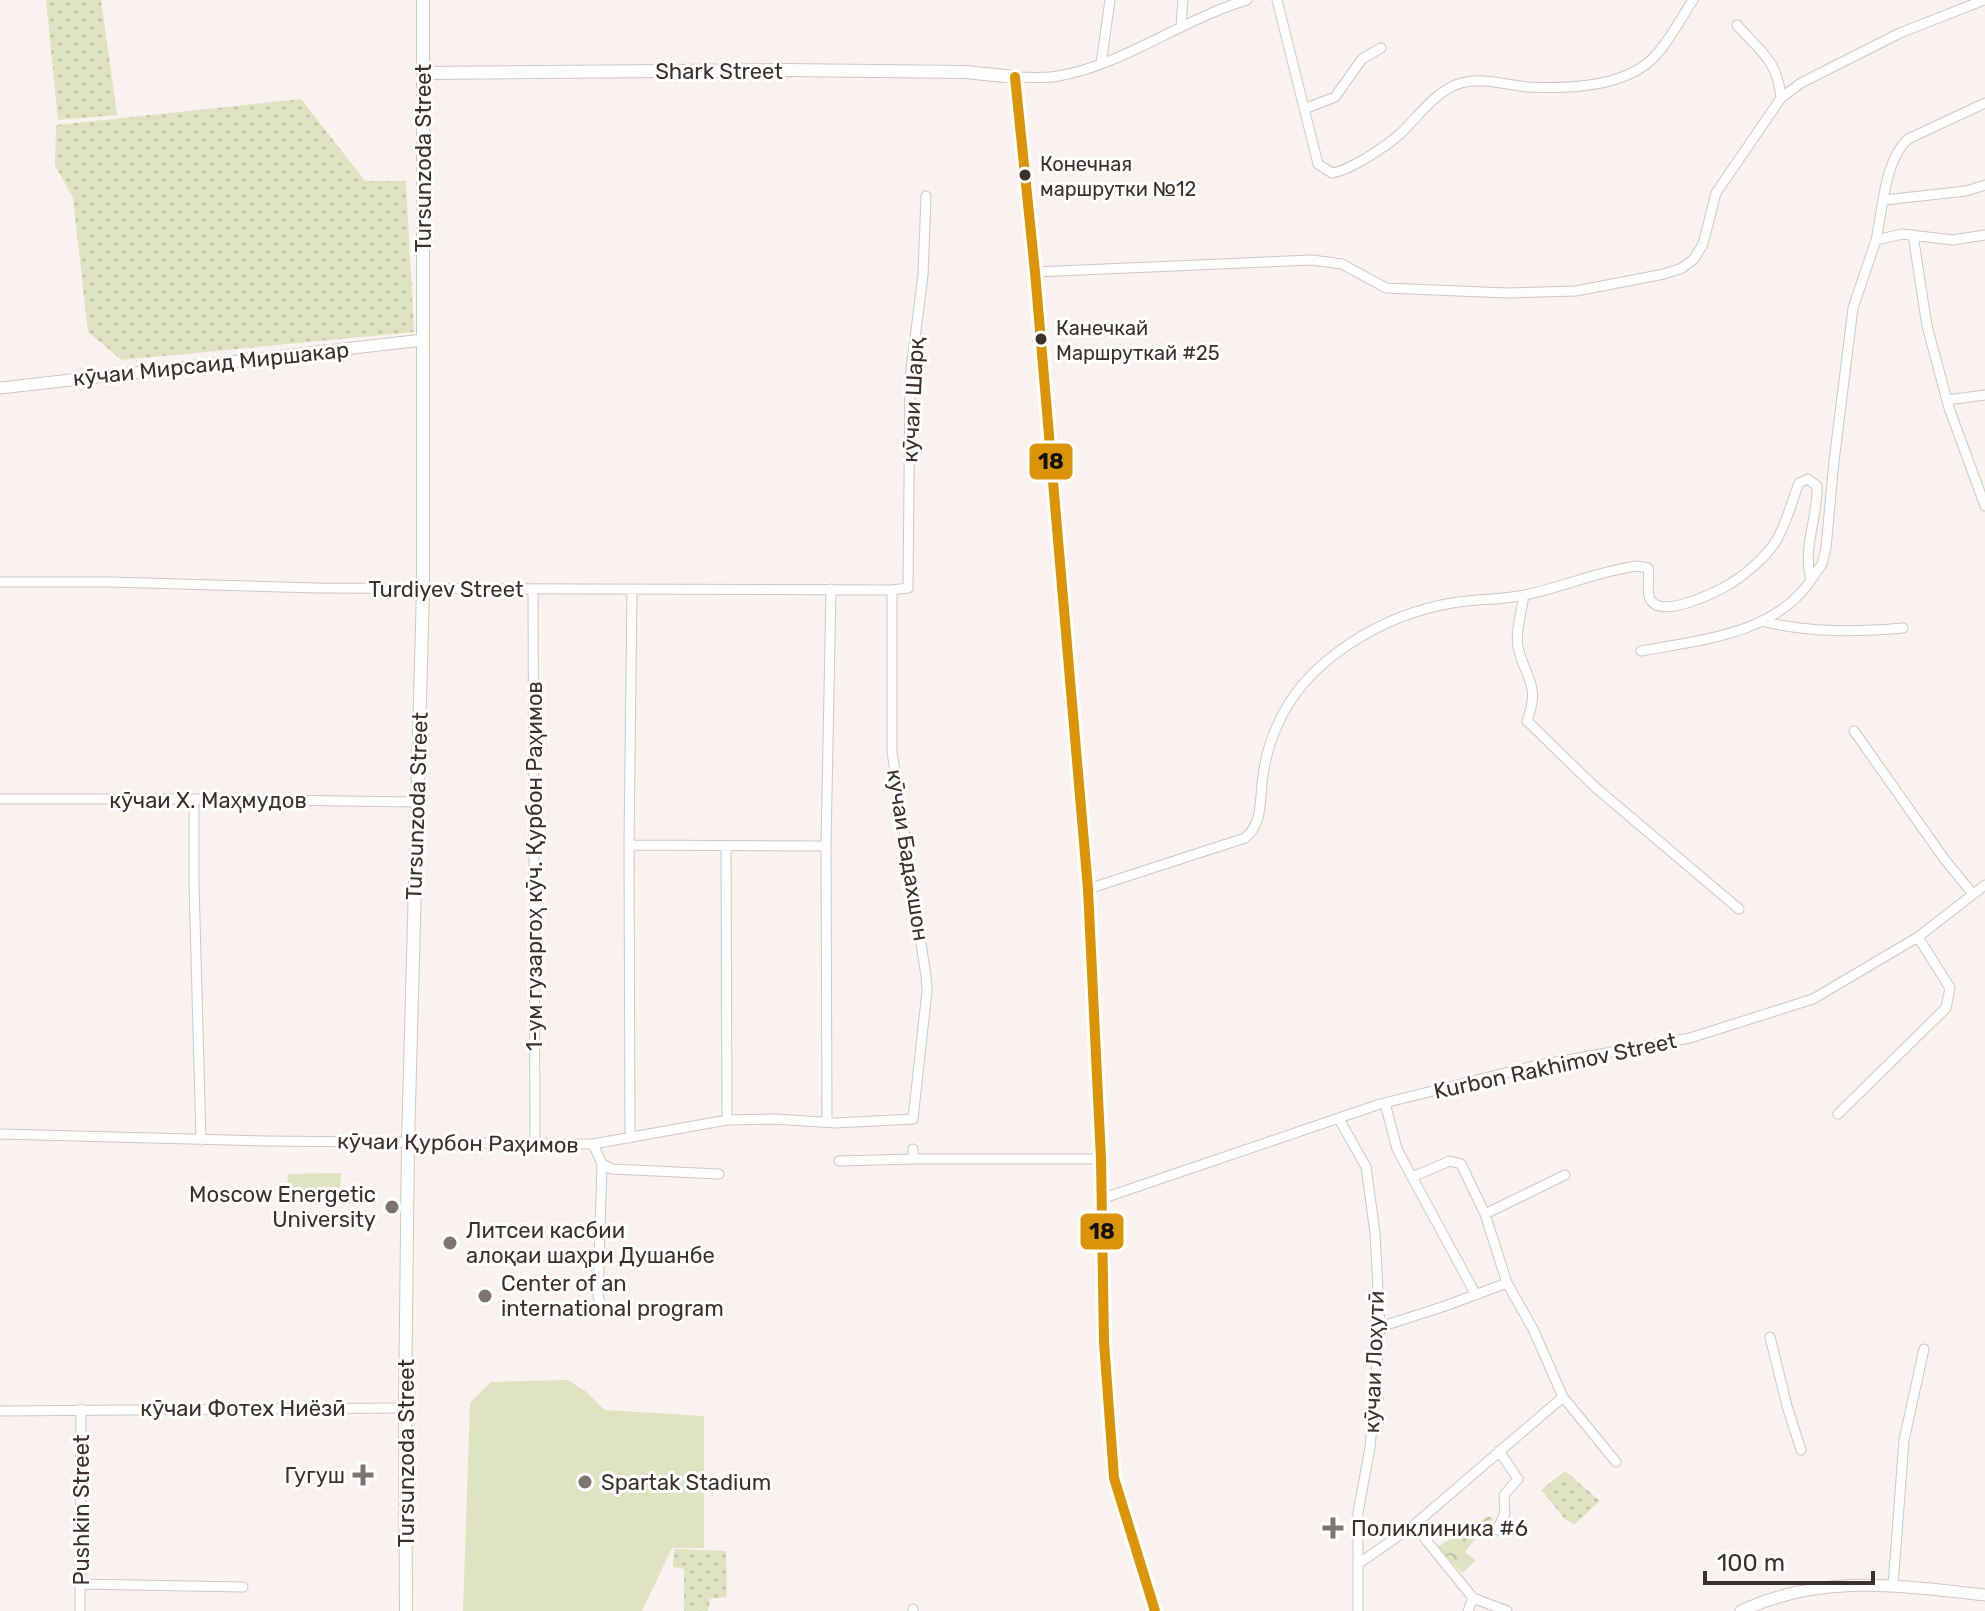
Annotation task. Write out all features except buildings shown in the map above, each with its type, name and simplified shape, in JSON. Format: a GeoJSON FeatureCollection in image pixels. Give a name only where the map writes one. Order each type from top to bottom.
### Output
{"type":"FeatureCollection","features":[{"type":"Feature","properties":{"kind":"main road","name":"Tursunzoda Street"},"geometry":{"type":"LineString","coordinates":[[406,1611],[408,1142],[423,589],[423,0]]}},
{"type":"Feature","properties":{"kind":"main road","name":"Shark Street"},"geometry":{"type":"LineString","coordinates":[[423,73],[799,70],[965,72],[1015,77]]}},
{"type":"Feature","properties":{"kind":"main road"},"geometry":{"type":"LineString","coordinates":[[1015,77],[1035,272],[1088,889],[1101,1159],[1104,1342],[1114,1478],[1155,1611]]}},
{"type":"Feature","properties":{"kind":"street"},"geometry":{"type":"LineString","coordinates":[[1101,64],[1110,0]]}},
{"type":"Feature","properties":{"kind":"street"},"geometry":{"type":"LineString","coordinates":[[1181,26],[1183,0]]}},
{"type":"Feature","properties":{"kind":"street"},"geometry":{"type":"LineString","coordinates":[[1015,77],[1055,77],[1101,64],[1235,2],[1247,0]]}},
{"type":"Feature","properties":{"kind":"street"},"geometry":{"type":"LineString","coordinates":[[1277,0],[1318,164],[1332,173],[1343,171],[1397,136],[1434,101],[1461,83],[1483,81],[1528,87],[1583,87],[1611,80],[1638,68],[1655,57],[1693,0]]}},
{"type":"Feature","properties":{"kind":"street"},"geometry":{"type":"LineString","coordinates":[[1035,272],[1312,260],[1342,264],[1386,288],[1507,293],[1576,291],[1664,274],[1682,268],[1694,259],[1703,244],[1716,193],[1781,98],[1801,83],[1900,33],[1984,0]]}},
{"type":"Feature","properties":{"kind":"street"},"geometry":{"type":"LineString","coordinates":[[1737,25],[1774,66],[1780,81],[1781,98]]}},
{"type":"Feature","properties":{"kind":"street"},"geometry":{"type":"LineString","coordinates":[[1304,109],[1335,97],[1362,59],[1381,48]]}},
{"type":"Feature","properties":{"kind":"street"},"geometry":{"type":"LineString","coordinates":[[1641,651],[1713,637],[1762,621],[1794,602],[1822,564],[1853,308],[1876,240],[1890,163],[1908,139],[1985,103]]}},
{"type":"Feature","properties":{"kind":"street"},"geometry":{"type":"LineString","coordinates":[[1885,200],[1966,191],[1985,185]]}},
{"type":"Feature","properties":{"kind":"street","name":"кӯчаи Шарқ"},"geometry":{"type":"LineString","coordinates":[[892,590],[908,588],[910,377],[923,275],[926,196]]}},
{"type":"Feature","properties":{"kind":"street"},"geometry":{"type":"LineString","coordinates":[[1876,240],[1902,234],[1953,240],[1985,235]]}},
{"type":"Feature","properties":{"kind":"street"},"geometry":{"type":"LineString","coordinates":[[1913,235],[1927,326],[1947,400],[1985,506]]}},
{"type":"Feature","properties":{"kind":"street","name":"кӯчаи Мирсаид Миршакар"},"geometry":{"type":"LineString","coordinates":[[0,388],[423,340]]}},
{"type":"Feature","properties":{"kind":"street"},"geometry":{"type":"LineString","coordinates":[[1947,400],[1985,395]]}},
{"type":"Feature","properties":{"kind":"street"},"geometry":{"type":"LineString","coordinates":[[1088,889],[1245,838],[1259,822],[1263,773],[1277,725],[1292,698],[1312,672],[1404,614],[1452,603],[1524,595],[1620,568],[1643,565],[1649,572],[1649,597],[1655,604],[1665,607],[1701,599],[1732,583],[1775,543],[1799,483],[1808,479],[1817,486],[1818,499],[1807,547],[1811,580]]}},
{"type":"Feature","properties":{"kind":"street","name":"Turdiyev Street"},"geometry":{"type":"LineString","coordinates":[[0,582],[423,589],[892,590]]}},
{"type":"Feature","properties":{"kind":"street","name":"1-ум гузаргоҳ кӯч. Қурбон Раҳимов"},"geometry":{"type":"LineString","coordinates":[[533,589],[535,1143]]}},
{"type":"Feature","properties":{"kind":"street"},"geometry":{"type":"LineString","coordinates":[[630,1138],[632,589]]}},
{"type":"Feature","properties":{"kind":"street"},"geometry":{"type":"LineString","coordinates":[[827,1121],[826,846],[831,589]]}},
{"type":"Feature","properties":{"kind":"street","name":"кӯчаи Бадахшон"},"geometry":{"type":"LineString","coordinates":[[892,590],[892,752],[927,991],[913,1119]]}},
{"type":"Feature","properties":{"kind":"street"},"geometry":{"type":"LineString","coordinates":[[1524,595],[1517,645],[1532,680],[1533,705],[1527,721],[1595,787],[1739,909]]}},
{"type":"Feature","properties":{"kind":"street"},"geometry":{"type":"LineString","coordinates":[[1762,621],[1793,628],[1864,631],[1903,628]]}},
{"type":"Feature","properties":{"kind":"street"},"geometry":{"type":"LineString","coordinates":[[1854,731],[1945,860],[1973,894]]}},
{"type":"Feature","properties":{"kind":"street","name":"кӯчаи Х. Маҳмудов"},"geometry":{"type":"LineString","coordinates":[[0,799],[416,802]]}},
{"type":"Feature","properties":{"kind":"street"},"geometry":{"type":"LineString","coordinates":[[194,799],[201,1140]]}},
{"type":"Feature","properties":{"kind":"street"},"geometry":{"type":"LineString","coordinates":[[629,845],[826,846]]}},
{"type":"Feature","properties":{"kind":"street"},"geometry":{"type":"LineString","coordinates":[[726,846],[727,1120]]}},
{"type":"Feature","properties":{"kind":"street","name":"Kurbon Rakhimov Street"},"geometry":{"type":"LineString","coordinates":[[1101,1199],[1385,1103],[1534,1066],[1690,1038],[1813,999],[1918,937],[1985,885]]}},
{"type":"Feature","properties":{"kind":"street"},"geometry":{"type":"LineString","coordinates":[[1838,1114],[1946,1008],[1950,988],[1918,937]]}},
{"type":"Feature","properties":{"kind":"street"},"geometry":{"type":"LineString","coordinates":[[1385,1103],[1397,1149],[1476,1295]]}},
{"type":"Feature","properties":{"kind":"street","name":"кӯчаи Қурбон Раҳимов"},"geometry":{"type":"LineString","coordinates":[[0,1134],[201,1140],[593,1144],[727,1120],[850,1123],[913,1119]]}},
{"type":"Feature","properties":{"kind":"street","name":"кӯчаи Лоҳутӣ"},"geometry":{"type":"LineString","coordinates":[[1339,1119],[1366,1167],[1375,1233],[1380,1327],[1370,1448],[1358,1512],[1358,1611]]}},
{"type":"Feature","properties":{"kind":"street"},"geometry":{"type":"LineString","coordinates":[[593,1144],[602,1164],[598,1295],[601,1308]]}},
{"type":"Feature","properties":{"kind":"street"},"geometry":{"type":"LineString","coordinates":[[839,1161],[913,1154],[1101,1159]]}},
{"type":"Feature","properties":{"kind":"street"},"geometry":{"type":"LineString","coordinates":[[1412,1177],[1450,1161],[1457,1162],[1476,1191],[1507,1283],[1533,1329],[1563,1397],[1616,1462]]}},
{"type":"Feature","properties":{"kind":"street","name":"кӯчаи Қурбон Раҳимов"},"geometry":{"type":"LineString","coordinates":[[602,1164],[612,1169],[719,1174]]}},
{"type":"Feature","properties":{"kind":"street"},"geometry":{"type":"LineString","coordinates":[[1485,1214],[1565,1175]]}},
{"type":"Feature","properties":{"kind":"street"},"geometry":{"type":"LineString","coordinates":[[1380,1327],[1507,1283]]}},
{"type":"Feature","properties":{"kind":"street"},"geometry":{"type":"LineString","coordinates":[[1770,1337],[1801,1450]]}},
{"type":"Feature","properties":{"kind":"street"},"geometry":{"type":"LineString","coordinates":[[1893,1586],[1904,1440],[1924,1349]]}},
{"type":"Feature","properties":{"kind":"street"},"geometry":{"type":"LineString","coordinates":[[1358,1564],[1414,1525],[1563,1397]]}},
{"type":"Feature","properties":{"kind":"street","name":"кӯчаи Фотех Ниёзӣ"},"geometry":{"type":"LineString","coordinates":[[0,1411],[405,1408]]}},
{"type":"Feature","properties":{"kind":"street","name":"Pushkin Street"},"geometry":{"type":"LineString","coordinates":[[80,1611],[81,1409]]}},
{"type":"Feature","properties":{"kind":"street"},"geometry":{"type":"LineString","coordinates":[[1497,1530],[1505,1513],[1504,1495],[1518,1479],[1499,1451]]}},
{"type":"Feature","properties":{"kind":"street"},"geometry":{"type":"LineString","coordinates":[[1414,1525],[1473,1598],[1507,1611]]}},
{"type":"Feature","properties":{"kind":"street"},"geometry":{"type":"LineString","coordinates":[[1741,1611],[1759,1602],[1817,1588],[1865,1583],[1985,1595]]}},
{"type":"Feature","properties":{"kind":"street"},"geometry":{"type":"LineString","coordinates":[[80,1584],[243,1587]]}},
{"type":"Feature","properties":{"kind":"street"},"geometry":{"type":"LineString","coordinates":[[1468,1611],[1473,1598]]}},
{"type":"Feature","properties":{"kind":"green space"},"geometry":{"type":"Polygon","coordinates":[[[46,0],[101,0],[117,115],[58,120],[46,0]]]}},
{"type":"Feature","properties":{"kind":"green space"},"geometry":{"type":"Polygon","coordinates":[[[301,99],[365,181],[406,181],[414,332],[122,360],[88,332],[73,198],[55,165],[56,125],[301,99]]]}},
{"type":"Feature","properties":{"kind":"green space"},"geometry":{"type":"Polygon","coordinates":[[[341,1173],[340,1192],[287,1193],[288,1174],[341,1173]]]}},
{"type":"Feature","properties":{"kind":"green space","name":"Spartak Stadium"},"geometry":{"type":"Polygon","coordinates":[[[568,1380],[587,1392],[604,1410],[704,1416],[704,1548],[672,1548],[642,1611],[463,1611],[470,1403],[491,1382],[568,1380]]]}},
{"type":"Feature","properties":{"kind":"green space"},"geometry":{"type":"Polygon","coordinates":[[[1565,1471],[1600,1501],[1575,1524],[1566,1520],[1541,1490],[1565,1471]]]}},
{"type":"Feature","properties":{"kind":"green space"},"geometry":{"type":"Polygon","coordinates":[[[1489,1516],[1493,1520],[1465,1552],[1476,1561],[1462,1573],[1437,1547],[1489,1516]]]}},
{"type":"Feature","properties":{"kind":"green space"},"geometry":{"type":"Polygon","coordinates":[[[674,1549],[726,1551],[727,1597],[710,1599],[708,1611],[684,1611],[684,1569],[673,1567],[674,1549]]]}},
{"type":"Feature","properties":{"kind":"transit line","name":"18"},"geometry":{"type":"LineString","coordinates":[[1015,77],[1035,272],[1088,889],[1101,1159],[1104,1342],[1114,1478],[1155,1611]]}},
{"type":"Feature","properties":{"kind":"place","name":"Конечная маршрутки №12"},"geometry":{"type":"Point","coordinates":[1025,175]}},
{"type":"Feature","properties":{"kind":"place","name":"Канечкай Маршруткай #25"},"geometry":{"type":"Point","coordinates":[1041,339]}},
{"type":"Feature","properties":{"kind":"place","name":"Moscow Energetic University"},"geometry":{"type":"Point","coordinates":[392,1207]}},
{"type":"Feature","properties":{"kind":"place","name":"Литсеи касбии алоқаи шаҳри Душанбе"},"geometry":{"type":"Point","coordinates":[450,1243]}},
{"type":"Feature","properties":{"kind":"place","name":"Сenter of an international program"},"geometry":{"type":"Point","coordinates":[485,1296]}},
{"type":"Feature","properties":{"kind":"place","name":"Гугуш"},"geometry":{"type":"Point","coordinates":[363,1475]}},
{"type":"Feature","properties":{"kind":"place","name":"Spartak Stadium"},"geometry":{"type":"Point","coordinates":[585,1482]}},
{"type":"Feature","properties":{"kind":"place","name":"Поликлиника #6"},"geometry":{"type":"Point","coordinates":[1333,1528]}}]}
